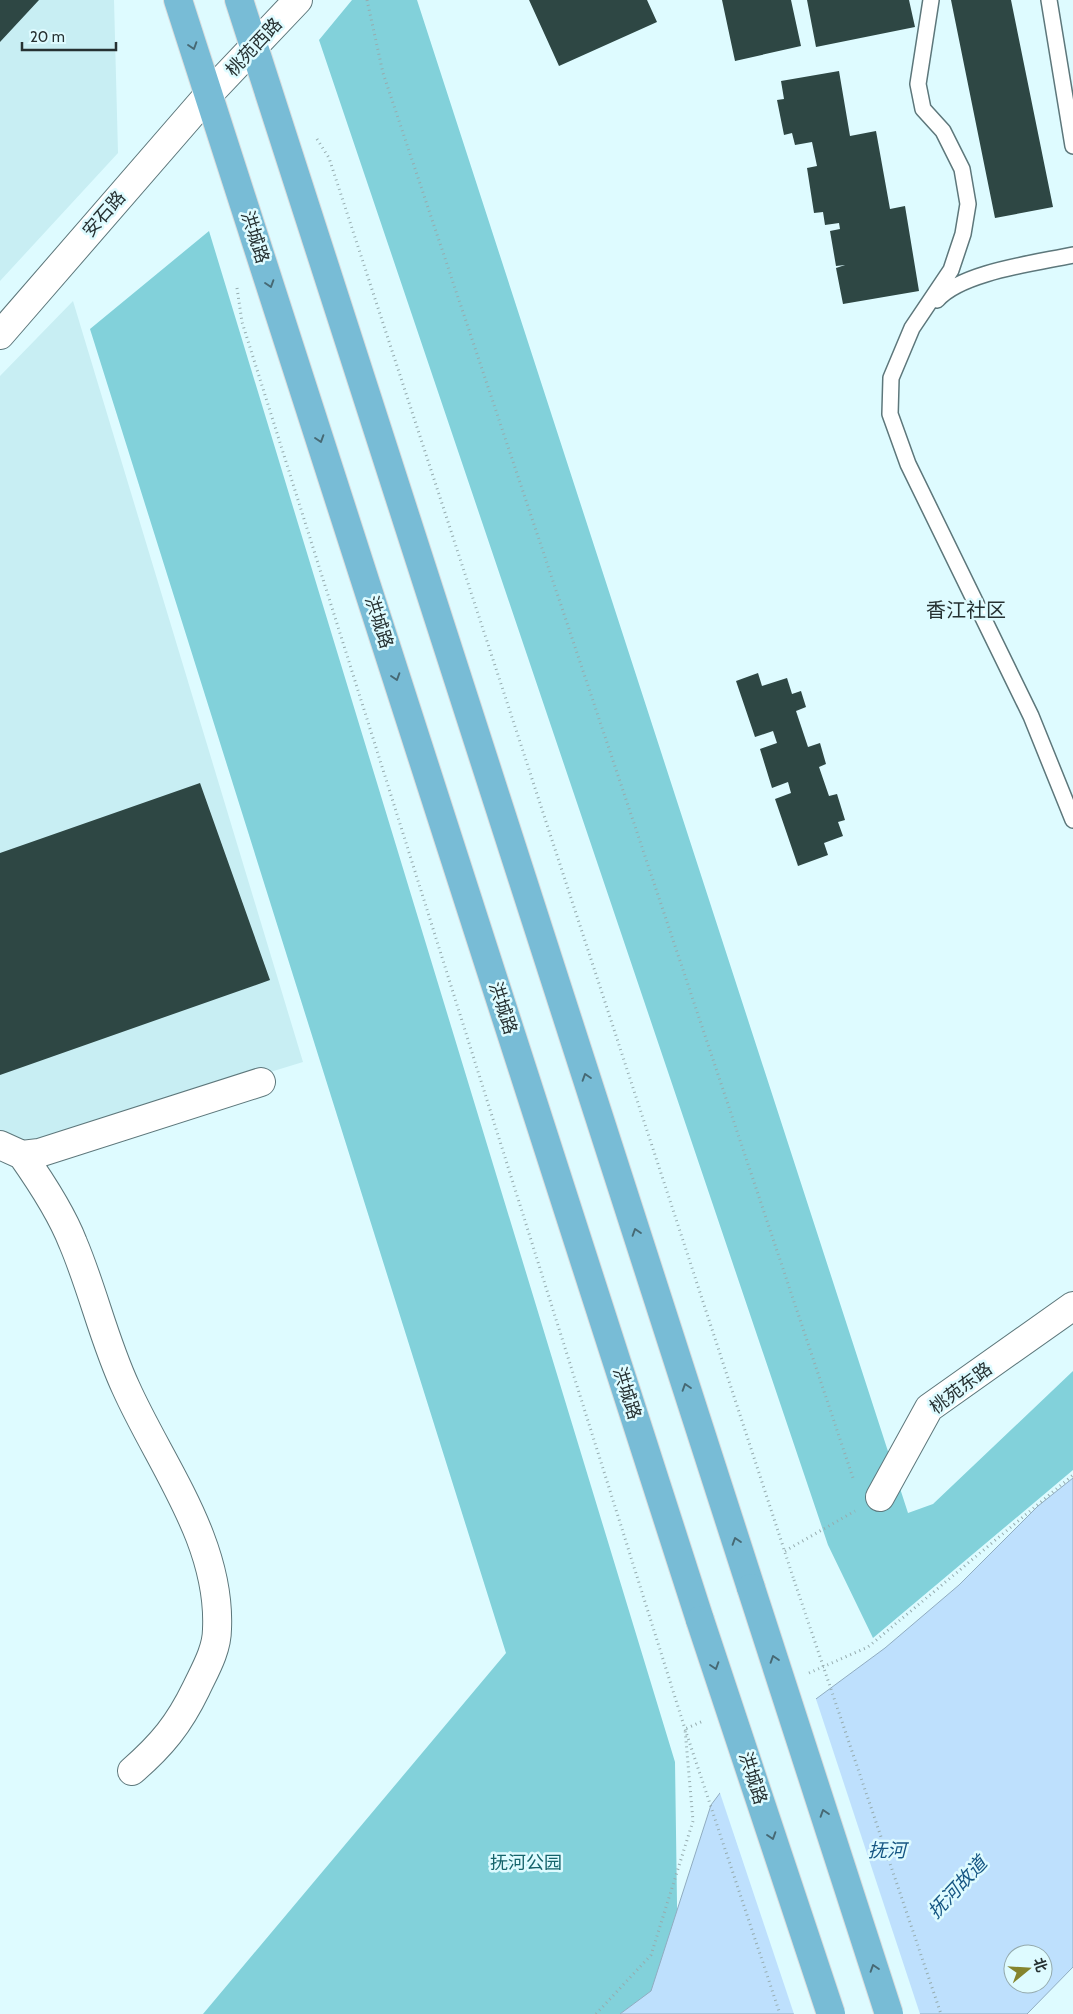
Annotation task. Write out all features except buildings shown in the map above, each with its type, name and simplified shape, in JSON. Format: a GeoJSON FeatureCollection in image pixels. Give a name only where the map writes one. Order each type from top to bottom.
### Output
{"type":"FeatureCollection","features":[{"type":"Feature","properties":{"kind":"highway","name":"洪城路"},"geometry":{"type":"LineString","coordinates":[[178,0],[700,1620],[831,2014]]}},
{"type":"Feature","properties":{"kind":"highway"},"geometry":{"type":"LineString","coordinates":[[239,0],[889,2014]]}},
{"type":"Feature","properties":{"kind":"street","name":"桃苑西路"},"geometry":{"type":"LineString","coordinates":[[209,94],[298,0]]}},
{"type":"Feature","properties":{"kind":"street","name":"安石路"},"geometry":{"type":"LineString","coordinates":[[0,334],[209,94]]}},
{"type":"Feature","properties":{"kind":"street"},"geometry":{"type":"LineString","coordinates":[[11,1150],[39,1153],[261,1082]]}},
{"type":"Feature","properties":{"kind":"street"},"geometry":{"type":"LineString","coordinates":[[11,1150],[43,1184],[73,1242],[126,1388],[181,1494],[205,1549],[214,1592],[218,1629],[210,1660],[178,1724],[157,1749],[132,1771]]}},
{"type":"Feature","properties":{"kind":"street","name":"桃苑东路"},"geometry":{"type":"LineString","coordinates":[[871,1502],[929,1408],[1073,1306]]}},
{"type":"Feature","properties":{"kind":"lane"},"geometry":{"type":"LineString","coordinates":[[932,0],[918,84],[923,109],[943,131],[962,169],[968,204],[964,234],[951,270],[912,328],[891,378],[890,414],[908,464],[1031,716],[1073,820]]}},
{"type":"Feature","properties":{"kind":"lane"},"geometry":{"type":"LineString","coordinates":[[1049,0],[1073,146]]}},
{"type":"Feature","properties":{"kind":"lane"},"geometry":{"type":"LineString","coordinates":[[912,328],[944,292],[974,278],[1073,255]]}},
{"type":"Feature","properties":{"kind":"path"},"geometry":{"type":"LineString","coordinates":[[368,0],[383,73],[871,1502],[785,1551]]}},
{"type":"Feature","properties":{"kind":"path"},"geometry":{"type":"LineString","coordinates":[[314,134],[330,158],[794,1580],[941,2014]]}},
{"type":"Feature","properties":{"kind":"path"},"geometry":{"type":"LineString","coordinates":[[237,284],[242,322],[685,1729],[780,2014]]}},
{"type":"Feature","properties":{"kind":"shaded area"},"geometry":{"type":"Polygon","coordinates":[[[0,0],[114,0],[118,153],[0,281],[0,0]]]}},
{"type":"Feature","properties":{"kind":"shaded area"},"geometry":{"type":"Polygon","coordinates":[[[73,301],[303,1062],[0,1154],[0,376],[73,301]]]}},
{"type":"Feature","properties":{"kind":"green space"},"geometry":{"type":"Polygon","coordinates":[[[352,0],[417,0],[908,1513],[933,1504],[1073,1371],[1073,1470],[873,1638],[828,1545],[319,40],[352,0]]]}},
{"type":"Feature","properties":{"kind":"green space","name":"抚河公园"},"geometry":{"type":"Polygon","coordinates":[[[209,231],[675,1762],[678,1973],[620,2014],[203,2014],[506,1653],[90,329],[209,231]]]}},
{"type":"Feature","properties":{"kind":"water","name":"抚河"},"geometry":{"type":"Polygon","coordinates":[[[1073,1478],[1073,1967],[1053,1987],[1053,1944],[1003,1944],[1003,1994],[1047,1994],[1027,2014],[620,2014],[651,1991],[711,1805],[759,1741],[885,1648],[959,1585],[1038,1506],[1073,1478]]]}},
{"type":"Feature","properties":{"kind":"pier"},"geometry":{"type":"Polygon","coordinates":[[[815,1696],[920,2014],[794,2014],[719,1790],[757,1739],[815,1696]]]}},
{"type":"Feature","properties":{"kind":"district","name":"香江社区"},"geometry":{"type":"Point","coordinates":[966,610]}},
{"type":"Feature","properties":{"kind":"water label","name":"抚河故道"},"geometry":{"type":"Point","coordinates":[957,1887]}}]}
